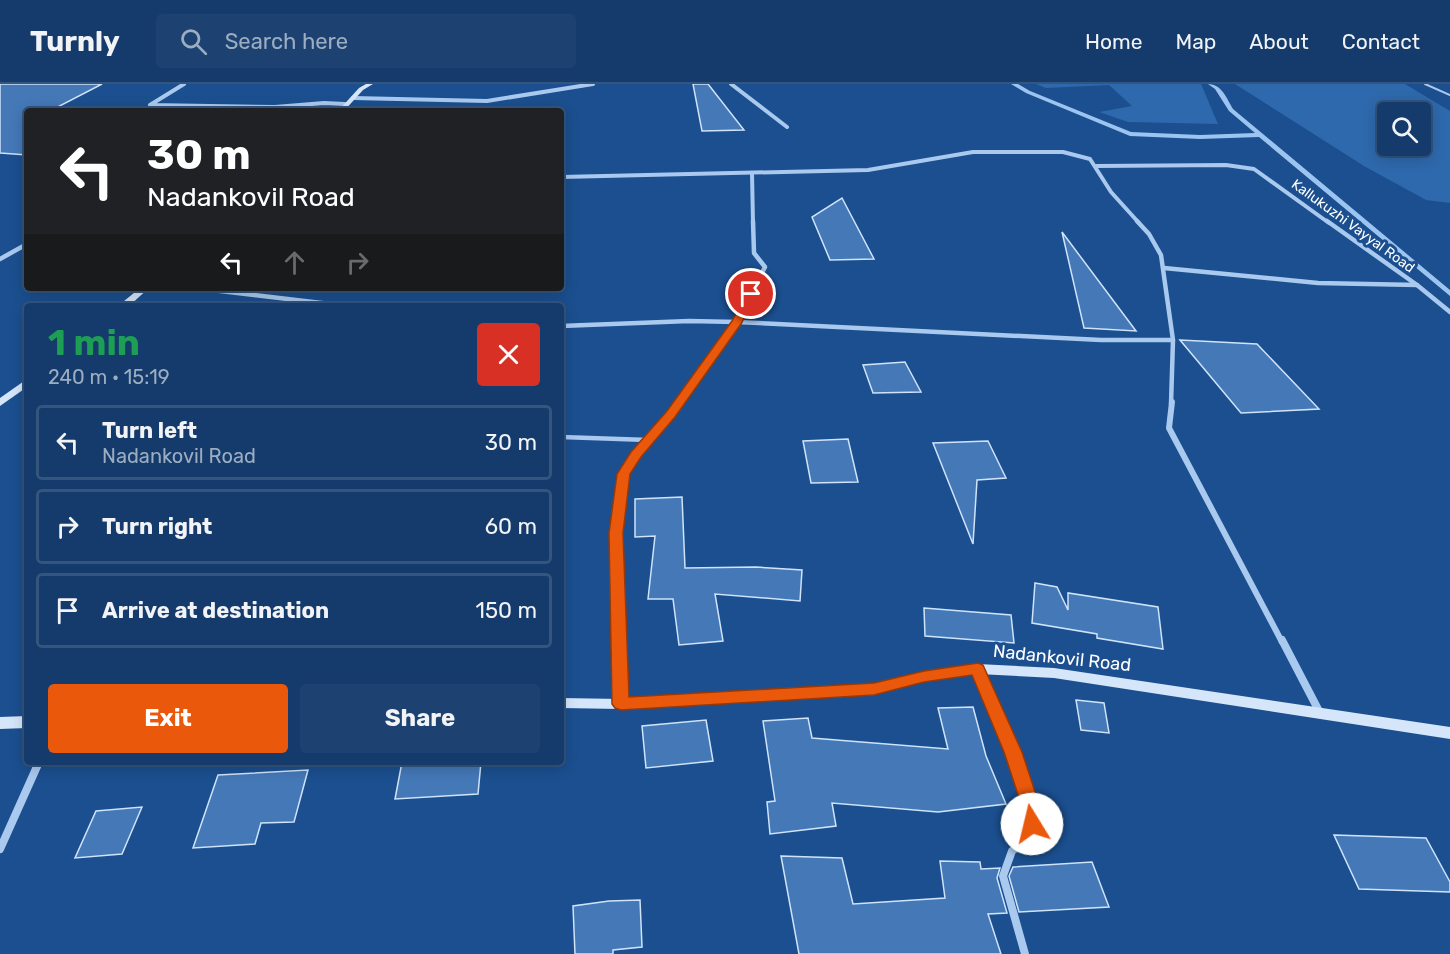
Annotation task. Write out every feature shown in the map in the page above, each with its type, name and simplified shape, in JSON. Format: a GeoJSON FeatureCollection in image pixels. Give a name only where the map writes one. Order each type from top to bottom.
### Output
{"type":"FeatureCollection","features":[{"type":"Feature","properties":{"kind":"street"},"geometry":{"type":"LineString","coordinates":[[184,84],[150,105],[345,104]]}},
{"type":"Feature","properties":{"kind":"street"},"geometry":{"type":"LineString","coordinates":[[343,108],[370,84]]}},
{"type":"Feature","properties":{"kind":"street"},"geometry":{"type":"LineString","coordinates":[[353,98],[487,101],[593,84]]}},
{"type":"Feature","properties":{"kind":"street"},"geometry":{"type":"LineString","coordinates":[[732,84],[787,127]]}},
{"type":"Feature","properties":{"kind":"street"},"geometry":{"type":"LineString","coordinates":[[564,177],[868,170],[973,152],[1063,152],[1090,159],[1111,192],[1154,242],[1161,255],[1173,340],[1173,388],[1169,428],[1321,715]]}},
{"type":"Feature","properties":{"kind":"street","name":"Kallukuzhi Vayyal Road"},"geometry":{"type":"LineString","coordinates":[[1096,166],[1239,166],[1264,175],[1417,285],[1450,312]]}},
{"type":"Feature","properties":{"kind":"street"},"geometry":{"type":"LineString","coordinates":[[621,704],[616,533],[624,474],[648,440],[671,414],[737,322],[765,267],[754,252],[752,173]]}},
{"type":"Feature","properties":{"kind":"street"},"geometry":{"type":"LineString","coordinates":[[0,259],[24,246]]}},
{"type":"Feature","properties":{"kind":"street"},"geometry":{"type":"LineString","coordinates":[[1164,268],[1318,283],[1417,285]]}},
{"type":"Feature","properties":{"kind":"street"},"geometry":{"type":"LineString","coordinates":[[127,303],[141,291]]}},
{"type":"Feature","properties":{"kind":"street"},"geometry":{"type":"LineString","coordinates":[[220,291],[322,303]]}},
{"type":"Feature","properties":{"kind":"street"},"geometry":{"type":"LineString","coordinates":[[564,326],[689,321],[737,322],[1101,340],[1173,340]]}},
{"type":"Feature","properties":{"kind":"street"},"geometry":{"type":"LineString","coordinates":[[0,403],[24,384]]}},
{"type":"Feature","properties":{"kind":"street"},"geometry":{"type":"LineString","coordinates":[[978,669],[1013,752],[1032,810],[1031,837],[1012,851],[1003,876],[1025,954]]}},
{"type":"Feature","properties":{"kind":"street","name":"Nadankovil Road"},"geometry":{"type":"LineString","coordinates":[[564,703],[621,704],[874,689],[924,676],[978,669],[1054,673],[1450,733]]}},
{"type":"Feature","properties":{"kind":"street"},"geometry":{"type":"LineString","coordinates":[[0,723],[24,722]]}},
{"type":"Feature","properties":{"kind":"street"},"geometry":{"type":"LineString","coordinates":[[0,849],[38,765]]}},
{"type":"Feature","properties":{"kind":"lane"},"geometry":{"type":"LineString","coordinates":[[1425,84],[1450,95]]}},
{"type":"Feature","properties":{"kind":"lane"},"geometry":{"type":"LineString","coordinates":[[564,437],[648,440]]}},
{"type":"Feature","properties":{"kind":"shaded area"},"geometry":{"type":"Polygon","coordinates":[[[1036,84],[1201,84],[1218,124],[1128,122],[1099,112],[1132,106],[1109,85],[1046,88],[1036,84]]]}},
{"type":"Feature","properties":{"kind":"shaded area"},"geometry":{"type":"Polygon","coordinates":[[[1235,84],[1405,84],[1450,111],[1450,203],[1426,200],[1364,166],[1235,84]]]}},
{"type":"Feature","properties":{"kind":"building"},"geometry":{"type":"Polygon","coordinates":[[[0,84],[102,84],[56,108],[24,108],[24,155],[0,153],[0,84]]]}},
{"type":"Feature","properties":{"kind":"building"},"geometry":{"type":"Polygon","coordinates":[[[693,84],[708,84],[744,130],[702,131],[693,84]]]}},
{"type":"Feature","properties":{"kind":"building"},"geometry":{"type":"Polygon","coordinates":[[[842,198],[874,259],[830,260],[812,217],[842,198]]]}},
{"type":"Feature","properties":{"kind":"building"},"geometry":{"type":"Polygon","coordinates":[[[1062,232],[1136,331],[1084,328],[1062,232]]]}},
{"type":"Feature","properties":{"kind":"building"},"geometry":{"type":"Polygon","coordinates":[[[1180,340],[1257,344],[1319,409],[1241,413],[1180,340]]]}},
{"type":"Feature","properties":{"kind":"building"},"geometry":{"type":"Polygon","coordinates":[[[905,362],[921,392],[873,393],[863,365],[905,362]]]}},
{"type":"Feature","properties":{"kind":"building"},"geometry":{"type":"Polygon","coordinates":[[[848,439],[858,482],[811,483],[803,441],[848,439]]]}},
{"type":"Feature","properties":{"kind":"building"},"geometry":{"type":"Polygon","coordinates":[[[988,441],[1006,478],[977,480],[973,544],[933,443],[988,441]]]}},
{"type":"Feature","properties":{"kind":"building"},"geometry":{"type":"Polygon","coordinates":[[[682,497],[685,568],[756,567],[802,570],[800,601],[715,594],[723,641],[679,645],[673,599],[648,599],[655,536],[635,537],[635,499],[682,497]]]}},
{"type":"Feature","properties":{"kind":"building"},"geometry":{"type":"Polygon","coordinates":[[[1035,583],[1057,587],[1068,610],[1068,593],[1158,607],[1163,649],[1097,638],[1097,634],[1032,623],[1035,583]]]}},
{"type":"Feature","properties":{"kind":"building"},"geometry":{"type":"Polygon","coordinates":[[[924,608],[1011,615],[1014,643],[925,636],[924,608]]]}},
{"type":"Feature","properties":{"kind":"building"},"geometry":{"type":"Polygon","coordinates":[[[1076,700],[1104,703],[1109,733],[1081,730],[1076,700]]]}},
{"type":"Feature","properties":{"kind":"building"},"geometry":{"type":"Polygon","coordinates":[[[973,707],[986,756],[1006,804],[938,812],[832,803],[836,826],[770,834],[767,802],[775,801],[763,721],[808,718],[812,738],[948,749],[938,708],[973,707]]]}},
{"type":"Feature","properties":{"kind":"building"},"geometry":{"type":"Polygon","coordinates":[[[706,720],[713,761],[646,768],[642,726],[706,720]]]}},
{"type":"Feature","properties":{"kind":"building"},"geometry":{"type":"Polygon","coordinates":[[[401,765],[481,765],[478,794],[395,799],[401,765]]]}},
{"type":"Feature","properties":{"kind":"building"},"geometry":{"type":"Polygon","coordinates":[[[308,770],[294,822],[261,823],[255,844],[193,848],[218,775],[308,770]]]}},
{"type":"Feature","properties":{"kind":"building"},"geometry":{"type":"Polygon","coordinates":[[[142,807],[122,854],[75,858],[96,811],[142,807]]]}},
{"type":"Feature","properties":{"kind":"building"},"geometry":{"type":"Polygon","coordinates":[[[1334,835],[1426,838],[1450,882],[1450,892],[1359,889],[1334,835]]]}},
{"type":"Feature","properties":{"kind":"building"},"geometry":{"type":"Polygon","coordinates":[[[781,856],[842,858],[853,904],[945,898],[940,861],[980,862],[981,869],[1000,868],[997,878],[1007,913],[988,914],[1001,954],[799,954],[781,856]]]}},
{"type":"Feature","properties":{"kind":"building"},"geometry":{"type":"Polygon","coordinates":[[[1092,862],[1109,907],[1019,912],[1009,876],[1013,867],[1092,862]]]}},
{"type":"Feature","properties":{"kind":"building"},"geometry":{"type":"Polygon","coordinates":[[[640,900],[642,947],[613,950],[613,954],[575,954],[573,906],[640,900]]]}},
{"type":"Feature","properties":{"kind":"waterway"},"geometry":{"type":"LineString","coordinates":[[1014,84],[1028,92],[1130,134],[1200,137],[1260,135]]}},
{"type":"Feature","properties":{"kind":"waterway"},"geometry":{"type":"LineString","coordinates":[[1211,84],[1217,88],[1231,110],[1450,294]]}},
{"type":"Feature","properties":{"kind":"route"},"geometry":{"type":"LineString","coordinates":[[751,294],[737,322],[671,414],[635,455],[624,474],[616,533],[621,704],[874,689],[924,676],[978,669],[1013,752],[1032,810],[1032,824]]}}]}
